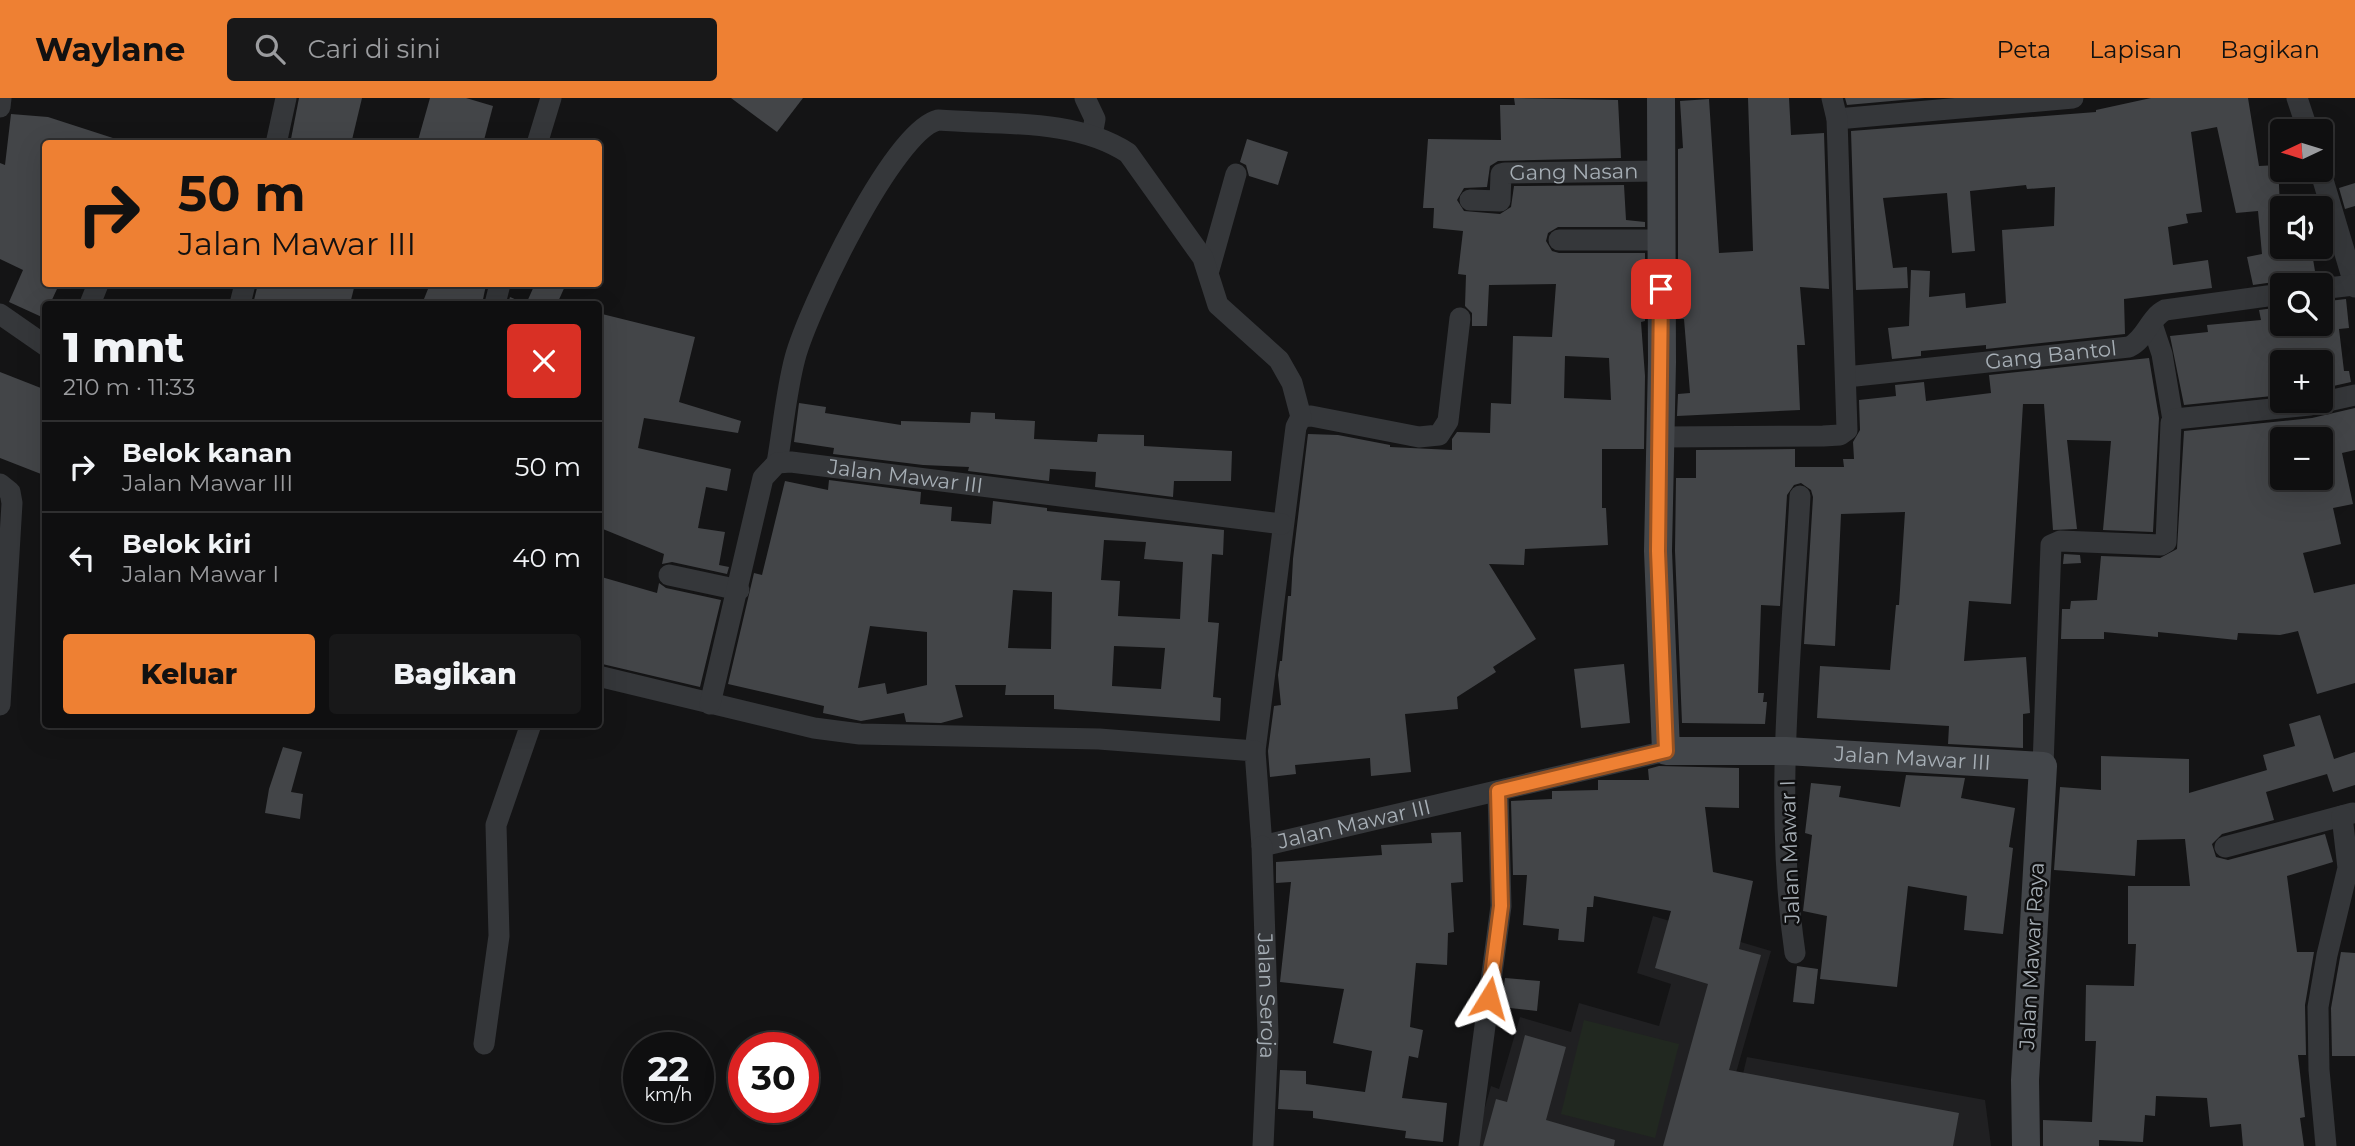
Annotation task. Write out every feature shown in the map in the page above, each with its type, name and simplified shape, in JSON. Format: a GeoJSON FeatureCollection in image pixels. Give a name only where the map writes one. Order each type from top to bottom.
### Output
{"type":"FeatureCollection","features":[{"type":"Feature","properties":{"kind":"street"},"geometry":{"type":"LineString","coordinates":[[0,107],[1,98]]}},
{"type":"Feature","properties":{"kind":"street"},"geometry":{"type":"LineString","coordinates":[[277,140],[286,98]]}},
{"type":"Feature","properties":{"kind":"street"},"geometry":{"type":"LineString","coordinates":[[538,140],[551,98]]}},
{"type":"Feature","properties":{"kind":"street"},"geometry":{"type":"LineString","coordinates":[[1085,98],[1094,118],[1092,135]]}},
{"type":"Feature","properties":{"kind":"street"},"geometry":{"type":"LineString","coordinates":[[1661,98],[1658,551],[1666,751]]}},
{"type":"Feature","properties":{"kind":"street"},"geometry":{"type":"LineString","coordinates":[[1660,437],[1844,434],[1847,424],[1846,377],[1837,120],[1832,98]]}},
{"type":"Feature","properties":{"kind":"street"},"geometry":{"type":"LineString","coordinates":[[1837,120],[2073,98]]}},
{"type":"Feature","properties":{"kind":"street"},"geometry":{"type":"LineString","coordinates":[[2302,99],[2306,119]]}},
{"type":"Feature","properties":{"kind":"street"},"geometry":{"type":"LineString","coordinates":[[709,704],[763,478],[777,463],[795,358],[815,305],[887,168],[922,126],[938,120],[1057,128],[1092,135],[1128,153],[1209,270]]}},
{"type":"Feature","properties":{"kind":"street","name":"Gang Nasan"},"geometry":{"type":"LineString","coordinates":[[1470,200],[1500,201],[1501,174],[1505,173],[1660,171]]}},
{"type":"Feature","properties":{"kind":"street"},"geometry":{"type":"LineString","coordinates":[[1236,174],[1209,270],[1212,294],[1218,305],[1279,360],[1287,372],[1301,417],[1311,416],[1419,437],[1440,435],[1447,421],[1460,318]]}},
{"type":"Feature","properties":{"kind":"street"},"geometry":{"type":"LineString","coordinates":[[2325,182],[2348,235],[2355,286],[2333,288]]}},
{"type":"Feature","properties":{"kind":"street"},"geometry":{"type":"LineString","coordinates":[[1559,240],[1661,240]]}},
{"type":"Feature","properties":{"kind":"street","name":"Gang Bantol"},"geometry":{"type":"LineString","coordinates":[[1846,377],[2129,347],[2139,342],[2165,310],[2270,296]]}},
{"type":"Feature","properties":{"kind":"street"},"geometry":{"type":"LineString","coordinates":[[0,314],[42,343]]}},
{"type":"Feature","properties":{"kind":"street"},"geometry":{"type":"LineString","coordinates":[[2043,766],[2049,547],[2060,541],[2156,545],[2166,542],[2173,420],[2162,354],[2152,324]]}},
{"type":"Feature","properties":{"kind":"street"},"geometry":{"type":"LineString","coordinates":[[2173,420],[2310,405],[2355,395]]}},
{"type":"Feature","properties":{"kind":"street","name":"Jalan Mawar III"},"geometry":{"type":"LineString","coordinates":[[1301,417],[1296,427],[1282,524],[1255,751],[1262,846],[1666,751],[1786,751],[2043,766]]}},
{"type":"Feature","properties":{"kind":"street","name":"Jalan Mawar III"},"geometry":{"type":"LineString","coordinates":[[777,463],[791,462],[1282,524]]}},
{"type":"Feature","properties":{"kind":"street"},"geometry":{"type":"LineString","coordinates":[[0,484],[10,492],[12,503],[0,705]]}},
{"type":"Feature","properties":{"kind":"street","name":"Jalan Mawar I"},"geometry":{"type":"LineString","coordinates":[[1796,953],[1788,894],[1786,751],[1800,496]]}},
{"type":"Feature","properties":{"kind":"street"},"geometry":{"type":"LineString","coordinates":[[669,575],[738,590]]}},
{"type":"Feature","properties":{"kind":"street"},"geometry":{"type":"LineString","coordinates":[[602,677],[814,728],[860,734],[1099,739],[1255,751]]}},
{"type":"Feature","properties":{"kind":"street"},"geometry":{"type":"LineString","coordinates":[[484,1044],[499,936],[496,825],[530,728]]}},
{"type":"Feature","properties":{"kind":"street","name":"Jalan Mawar Raya"},"geometry":{"type":"LineString","coordinates":[[2026,1146],[2025,1080],[2043,766]]}},
{"type":"Feature","properties":{"kind":"street"},"geometry":{"type":"LineString","coordinates":[[1469,1146],[1501,906],[1498,791]]}},
{"type":"Feature","properties":{"kind":"street"},"geometry":{"type":"LineString","coordinates":[[2225,847],[2348,814],[2348,868],[2327,955],[2318,1007],[2319,1070],[2326,1146]]}},
{"type":"Feature","properties":{"kind":"street","name":"Jalan Seroja"},"geometry":{"type":"LineString","coordinates":[[1262,846],[1268,1035],[1263,1146]]}},
{"type":"Feature","properties":{"kind":"shaded area"},"geometry":{"type":"Polygon","coordinates":[[[1653,916],[1771,951],[1715,1146],[1474,1146],[1491,1086],[1499,1089],[1520,1017],[1571,1032],[1579,1003],[1659,1026],[1671,984],[1637,973],[1653,916]]]}},
{"type":"Feature","properties":{"kind":"shaded area"},"geometry":{"type":"Polygon","coordinates":[[[1584,1020],[1679,1044],[1655,1138],[1561,1114],[1584,1020]]]}},
{"type":"Feature","properties":{"kind":"shaded area"},"geometry":{"type":"Polygon","coordinates":[[[1747,1057],[1985,1100],[1991,1146],[1726,1146],[1747,1057]]]}},
{"type":"Feature","properties":{"kind":"building"},"geometry":{"type":"Polygon","coordinates":[[[299,98],[362,98],[352,140],[291,140],[299,98]]]}},
{"type":"Feature","properties":{"kind":"building"},"geometry":{"type":"Polygon","coordinates":[[[430,98],[466,98],[493,106],[484,140],[418,140],[430,98]]]}},
{"type":"Feature","properties":{"kind":"building"},"geometry":{"type":"Polygon","coordinates":[[[731,98],[803,98],[777,132],[731,98]]]}},
{"type":"Feature","properties":{"kind":"building"},"geometry":{"type":"Polygon","coordinates":[[[1514,98],[1618,100],[1621,158],[1498,161],[1490,166],[1487,187],[1464,188],[1457,200],[1464,211],[1500,214],[1511,207],[1514,186],[1624,185],[1626,220],[1645,222],[1645,227],[1558,227],[1548,233],[1546,241],[1552,251],[1559,253],[1645,253],[1645,321],[1641,322],[1645,376],[1644,449],[1602,449],[1602,508],[1606,508],[1608,545],[1525,549],[1524,565],[1489,564],[1536,639],[1493,667],[1496,672],[1457,697],[1458,709],[1405,714],[1411,772],[1371,776],[1370,758],[1295,765],[1296,774],[1270,777],[1268,751],[1274,706],[1281,705],[1278,675],[1282,661],[1288,596],[1291,596],[1308,434],[1338,435],[1390,447],[1452,450],[1452,439],[1457,432],[1490,433],[1491,403],[1511,404],[1513,336],[1552,337],[1556,284],[1489,285],[1487,326],[1472,326],[1472,313],[1465,306],[1466,275],[1458,274],[1463,231],[1433,228],[1434,208],[1423,208],[1428,139],[1501,140],[1500,105],[1515,105],[1514,98]],[[1565,356],[1564,398],[1611,400],[1609,358],[1565,356]]]}},
{"type":"Feature","properties":{"kind":"building"},"geometry":{"type":"Polygon","coordinates":[[[1748,98],[1789,98],[1791,135],[1824,133],[1829,289],[1800,287],[1805,345],[1797,345],[1800,410],[1677,416],[1678,394],[1690,393],[1684,319],[1678,319],[1678,149],[1683,148],[1680,101],[1709,99],[1719,253],[1753,251],[1748,98]]]}},
{"type":"Feature","properties":{"kind":"building"},"geometry":{"type":"Polygon","coordinates":[[[1845,98],[1925,98],[1847,105],[1845,98]]]}},
{"type":"Feature","properties":{"kind":"building"},"geometry":{"type":"Polygon","coordinates":[[[2151,98],[2248,98],[2259,166],[2270,165],[2270,182],[2279,182],[2280,196],[2270,196],[2270,259],[2313,259],[2315,273],[2270,273],[2270,283],[2253,285],[2247,257],[2262,254],[2258,211],[2236,213],[2217,127],[2191,132],[2202,212],[2186,214],[2188,223],[2168,227],[2173,265],[2208,260],[2212,288],[2124,299],[2125,334],[1986,349],[1986,345],[1921,351],[1921,356],[1892,359],[1888,328],[1909,326],[1911,270],[1930,271],[1929,297],[1965,293],[1966,308],[2006,303],[2002,230],[2054,226],[2055,187],[2027,189],[2026,185],[1970,191],[1975,251],[1952,253],[1947,193],[1883,198],[1893,268],[1907,267],[1908,288],[1856,290],[1851,131],[2096,110],[2151,98]]]}},
{"type":"Feature","properties":{"kind":"building"},"geometry":{"type":"Polygon","coordinates":[[[11,114],[48,117],[116,139],[42,140],[42,287],[57,289],[51,301],[42,301],[42,317],[9,302],[23,270],[0,259],[0,163],[5,165],[11,114]]]}},
{"type":"Feature","properties":{"kind":"building"},"geometry":{"type":"Polygon","coordinates":[[[1247,139],[1288,152],[1278,185],[1249,176],[1246,165],[1240,162],[1247,139]]]}},
{"type":"Feature","properties":{"kind":"building"},"geometry":{"type":"Polygon","coordinates":[[[2355,183],[2355,206],[2345,209],[2339,188],[2355,183]]]}},
{"type":"Feature","properties":{"kind":"building"},"geometry":{"type":"Polygon","coordinates":[[[257,287],[354,287],[351,301],[254,301],[257,287]]]}},
{"type":"Feature","properties":{"kind":"building"},"geometry":{"type":"Polygon","coordinates":[[[429,287],[486,287],[483,301],[423,301],[429,287]]]}},
{"type":"Feature","properties":{"kind":"building"},"geometry":{"type":"Polygon","coordinates":[[[534,287],[565,287],[558,301],[527,301],[534,287]]]}},
{"type":"Feature","properties":{"kind":"building"},"geometry":{"type":"Polygon","coordinates":[[[2346,299],[2349,328],[2339,329],[2344,371],[2349,371],[2351,382],[2333,386],[2333,350],[2270,350],[2270,396],[2184,405],[2170,336],[2208,332],[2207,325],[2261,320],[2259,310],[2270,309],[2270,336],[2333,336],[2333,300],[2346,299]]]}},
{"type":"Feature","properties":{"kind":"building"},"geometry":{"type":"Polygon","coordinates":[[[602,314],[695,337],[679,402],[741,421],[738,433],[644,418],[638,448],[731,469],[727,491],[706,487],[698,528],[725,532],[719,565],[729,567],[727,574],[672,562],[662,564],[664,554],[602,529],[602,314]]]}},
{"type":"Feature","properties":{"kind":"building"},"geometry":{"type":"Polygon","coordinates":[[[2149,358],[2159,418],[2153,532],[2103,530],[2111,441],[2067,440],[2077,529],[2053,530],[2044,404],[2023,404],[2011,604],[1969,601],[1964,661],[2026,657],[2030,713],[2023,714],[2023,748],[1948,744],[1949,726],[1817,718],[1820,666],[1890,670],[1896,605],[1899,605],[1905,512],[1841,514],[1835,646],[1804,644],[1813,497],[1811,490],[1801,483],[1794,485],[1787,495],[1780,606],[1761,605],[1758,693],[1764,693],[1763,702],[1767,702],[1765,724],[1682,723],[1675,551],[1676,478],[1696,478],[1696,450],[1795,449],[1795,467],[1844,467],[1843,459],[1854,459],[1853,442],[1860,430],[1859,400],[1896,396],[1895,385],[1924,382],[1926,401],[1991,393],[1989,375],[2149,358]]]}},
{"type":"Feature","properties":{"kind":"building"},"geometry":{"type":"Polygon","coordinates":[[[0,372],[42,388],[42,472],[41,474],[0,458],[0,372]]]}},
{"type":"Feature","properties":{"kind":"building"},"geometry":{"type":"Polygon","coordinates":[[[799,403],[826,407],[825,413],[901,425],[901,421],[970,423],[971,412],[995,413],[995,419],[1035,421],[1034,439],[1097,442],[1098,434],[1144,435],[1144,446],[1232,451],[1231,481],[1174,481],[1173,497],[1095,487],[1096,472],[1050,469],[1049,481],[968,471],[969,467],[923,465],[833,454],[834,448],[794,442],[799,403]]]}},
{"type":"Feature","properties":{"kind":"building"},"geometry":{"type":"Polygon","coordinates":[[[2355,408],[2355,450],[2342,453],[2353,504],[2333,508],[2341,544],[2303,553],[2314,593],[2355,584],[2355,683],[2317,694],[2298,631],[2280,635],[2238,633],[2237,640],[2158,632],[2158,637],[2104,632],[2104,639],[2061,639],[2062,609],[2070,609],[2071,601],[2097,600],[2101,556],[2160,558],[2177,549],[2184,431],[2312,418],[2355,408]]]}},
{"type":"Feature","properties":{"kind":"building"},"geometry":{"type":"Polygon","coordinates":[[[829,480],[921,492],[920,504],[952,507],[951,521],[991,524],[993,501],[1047,508],[1047,511],[1224,530],[1223,555],[1212,554],[1208,622],[1219,623],[1213,697],[1221,698],[1220,721],[1054,709],[1054,695],[1005,695],[1006,685],[955,685],[963,717],[941,723],[906,722],[904,713],[861,721],[823,713],[824,706],[728,684],[754,573],[762,575],[785,481],[828,490],[829,480]],[[1104,540],[1101,580],[1120,581],[1118,616],[1180,619],[1183,562],[1144,559],[1146,542],[1104,540]],[[1013,590],[1008,648],[1051,649],[1052,592],[1013,590]],[[870,626],[858,688],[885,683],[887,694],[927,685],[927,632],[870,626]],[[1114,646],[1112,686],[1161,689],[1165,648],[1114,646]]]}},
{"type":"Feature","properties":{"kind":"building"},"geometry":{"type":"Polygon","coordinates":[[[2064,554],[2080,555],[2081,563],[2063,564],[2064,554]]]}},
{"type":"Feature","properties":{"kind":"building"},"geometry":{"type":"Polygon","coordinates":[[[602,577],[657,593],[659,583],[666,588],[721,600],[700,687],[602,664],[602,577]]]}},
{"type":"Feature","properties":{"kind":"building"},"geometry":{"type":"Polygon","coordinates":[[[1624,664],[1630,723],[1581,728],[1574,669],[1624,664]]]}},
{"type":"Feature","properties":{"kind":"building"},"geometry":{"type":"Polygon","coordinates":[[[2320,715],[2334,759],[2355,752],[2355,785],[2333,792],[2327,774],[2266,792],[2274,820],[2222,834],[2212,844],[2216,857],[2228,860],[2325,834],[2333,862],[2287,876],[2297,952],[2314,952],[2305,1005],[2306,1055],[2298,1055],[2305,1117],[2300,1118],[2304,1146],[2243,1146],[2241,1124],[2210,1127],[2207,1098],[2156,1096],[2155,1116],[2145,1115],[2143,1142],[2099,1140],[2099,1146],[2043,1146],[2043,1120],[2092,1122],[2096,1041],[2085,1041],[2086,985],[2134,986],[2136,944],[2128,944],[2128,886],[2190,886],[2185,839],[2137,840],[2135,876],[2054,870],[2060,787],[2101,790],[2101,756],[2189,759],[2189,793],[2267,770],[2263,755],[2295,746],[2289,724],[2320,715]]]}},
{"type":"Feature","properties":{"kind":"building"},"geometry":{"type":"Polygon","coordinates":[[[283,747],[302,752],[291,792],[303,794],[300,819],[265,813],[269,789],[283,747]]]}},
{"type":"Feature","properties":{"kind":"building"},"geometry":{"type":"Polygon","coordinates":[[[1659,766],[1739,768],[1739,808],[1705,807],[1713,872],[1753,881],[1739,949],[1761,955],[1729,1070],[1959,1113],[1953,1146],[1663,1146],[1708,984],[1655,968],[1671,911],[1594,896],[1593,907],[1587,907],[1584,942],[1558,940],[1559,929],[1523,925],[1527,875],[1513,875],[1511,801],[1552,799],[1552,791],[1598,790],[1598,780],[1649,780],[1648,769],[1659,766]]]}},
{"type":"Feature","properties":{"kind":"building"},"geometry":{"type":"Polygon","coordinates":[[[1906,775],[1965,778],[1961,798],[2015,808],[2009,847],[2013,848],[2003,934],[1964,930],[1967,896],[1908,886],[1897,987],[1820,979],[1827,916],[1803,911],[1812,835],[1805,833],[1811,783],[1841,786],[1839,797],[1900,807],[1906,775]]]}},
{"type":"Feature","properties":{"kind":"building"},"geometry":{"type":"Polygon","coordinates":[[[1461,832],[1463,882],[1451,883],[1454,932],[1448,933],[1447,965],[1416,963],[1410,1027],[1423,1030],[1418,1058],[1409,1056],[1402,1098],[1447,1103],[1443,1142],[1405,1138],[1406,1131],[1313,1118],[1313,1111],[1278,1109],[1280,1070],[1306,1071],[1306,1084],[1365,1092],[1372,1051],[1333,1043],[1344,989],[1280,982],[1291,882],[1276,883],[1276,862],[1382,855],[1381,845],[1432,843],[1431,833],[1461,832]]]}},
{"type":"Feature","properties":{"kind":"building"},"geometry":{"type":"Polygon","coordinates":[[[2341,952],[2355,953],[2355,1056],[2332,1056],[2331,1008],[2341,952]]]}},
{"type":"Feature","properties":{"kind":"building"},"geometry":{"type":"Polygon","coordinates":[[[1797,966],[1818,969],[1814,1004],[1793,1002],[1797,966]]]}},
{"type":"Feature","properties":{"kind":"building"},"geometry":{"type":"Polygon","coordinates":[[[1505,978],[1540,981],[1537,1011],[1501,1007],[1505,978]]]}},
{"type":"Feature","properties":{"kind":"building"},"geometry":{"type":"Polygon","coordinates":[[[1525,1035],[1566,1047],[1546,1120],[1615,1140],[1614,1146],[1483,1146],[1496,1099],[1507,1102],[1525,1035]]]}},
{"type":"Feature","properties":{"kind":"route"},"geometry":{"type":"LineString","coordinates":[[1489,998],[1501,906],[1498,791],[1666,751],[1657,509],[1662,362],[1661,289]]}}]}
